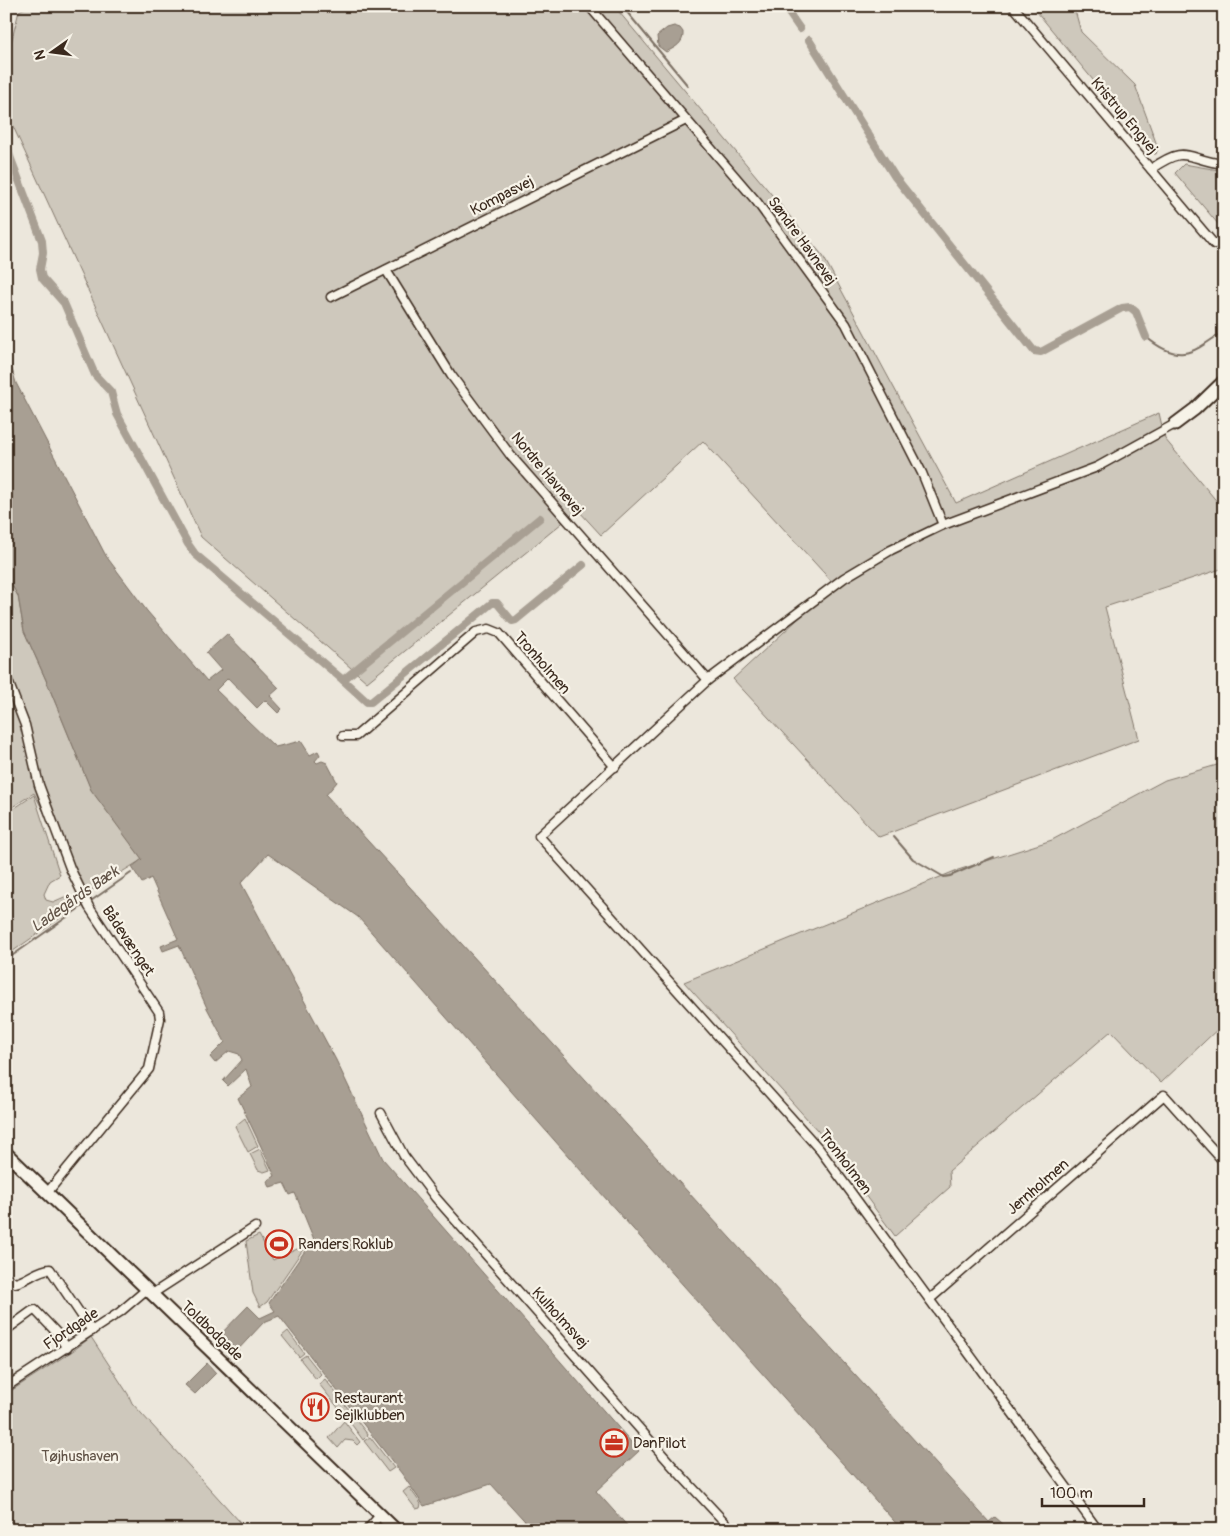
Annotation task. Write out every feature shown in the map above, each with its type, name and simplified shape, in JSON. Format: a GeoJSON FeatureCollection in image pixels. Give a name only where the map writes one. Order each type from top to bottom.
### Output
{"type":"FeatureCollection","features":[{"type":"Feature","properties":{"kind":"street","name":"Søndre Havnevej"},"geometry":{"type":"LineString","coordinates":[[589,6],[757,202],[846,324],[922,472],[943,525]]}},
{"type":"Feature","properties":{"kind":"street","name":"Kristrup Engvej"},"geometry":{"type":"LineString","coordinates":[[1013,6],[1214,244]]}},
{"type":"Feature","properties":{"kind":"street","name":"Kompasvej"},"geometry":{"type":"LineString","coordinates":[[331,297],[686,120]]}},
{"type":"Feature","properties":{"kind":"street"},"geometry":{"type":"LineString","coordinates":[[1151,169],[1168,158],[1183,154],[1224,164]]}},
{"type":"Feature","properties":{"kind":"street","name":"Nordre Havnevej"},"geometry":{"type":"LineString","coordinates":[[386,270],[451,375],[511,456],[708,680]]}},
{"type":"Feature","properties":{"kind":"street"},"geometry":{"type":"LineString","coordinates":[[615,767],[708,680],[844,578],[890,550],[943,525],[1097,467],[1175,424],[1195,409],[1224,381]]}},
{"type":"Feature","properties":{"kind":"street","name":"Tronholmen"},"geometry":{"type":"LineString","coordinates":[[343,736],[356,736],[476,632],[489,629],[499,634],[615,767],[539,836],[820,1150],[1098,1530]]}},
{"type":"Feature","properties":{"kind":"street","name":"Bådevænget"},"geometry":{"type":"LineString","coordinates":[[6,676],[25,725],[39,785],[83,897],[159,1012],[160,1019],[149,1070],[47,1193]]}},
{"type":"Feature","properties":{"kind":"street","name":"Jernholmen"},"geometry":{"type":"LineString","coordinates":[[930,1299],[1164,1095],[1224,1162]]}},
{"type":"Feature","properties":{"kind":"street","name":"Kulholmsvej"},"geometry":{"type":"LineString","coordinates":[[381,1113],[404,1156],[435,1197],[676,1470],[732,1530]]}},
{"type":"Feature","properties":{"kind":"street","name":"Toldbodgade"},"geometry":{"type":"LineString","coordinates":[[6,1153],[396,1530]]}},
{"type":"Feature","properties":{"kind":"street","name":"Fjordgade"},"geometry":{"type":"LineString","coordinates":[[6,1387],[150,1292],[255,1227]]}},
{"type":"Feature","properties":{"kind":"street"},"geometry":{"type":"LineString","coordinates":[[6,1277],[14,1283],[21,1282],[44,1270],[50,1269],[92,1331]]}},
{"type":"Feature","properties":{"kind":"street"},"geometry":{"type":"LineString","coordinates":[[6,1330],[32,1310],[36,1310],[56,1332],[67,1348]]}},
{"type":"Feature","properties":{"kind":"street"},"geometry":{"type":"LineString","coordinates":[[367,1530],[380,1515]]}},
{"type":"Feature","properties":{"kind":"green space"},"geometry":{"type":"Polygon","coordinates":[[[29,6],[614,6],[823,256],[956,503],[1159,413],[1165,439],[1224,510],[1224,568],[1105,607],[1139,739],[879,837],[733,679],[835,585],[703,441],[601,535],[578,510],[367,682],[201,537],[12,124],[7,59],[19,11],[29,6]]]}},
{"type":"Feature","properties":{"kind":"green space"},"geometry":{"type":"Polygon","coordinates":[[[1032,6],[1067,6],[1076,14],[1081,32],[1135,85],[1158,148],[1156,154],[1154,154],[1032,6]]]}},
{"type":"Feature","properties":{"kind":"green space"},"geometry":{"type":"Polygon","coordinates":[[[1184,164],[1224,171],[1224,231],[1175,173],[1184,164]]]}},
{"type":"Feature","properties":{"kind":"green space"},"geometry":{"type":"Polygon","coordinates":[[[6,575],[18,596],[24,631],[91,789],[143,859],[86,894],[34,793],[6,811],[6,575]]]}},
{"type":"Feature","properties":{"kind":"green space"},"geometry":{"type":"Polygon","coordinates":[[[1224,763],[1224,1023],[1161,1083],[1111,1031],[949,1171],[950,1187],[895,1236],[818,1131],[684,982],[955,871],[1052,840],[1165,780],[1224,763]]]}},
{"type":"Feature","properties":{"kind":"green space"},"geometry":{"type":"Polygon","coordinates":[[[34,795],[60,875],[50,881],[44,894],[46,900],[53,902],[69,895],[76,907],[6,956],[6,814],[34,795]]]}},
{"type":"Feature","properties":{"kind":"green space"},"geometry":{"type":"Polygon","coordinates":[[[245,1118],[258,1146],[248,1152],[235,1126],[245,1118]]]}},
{"type":"Feature","properties":{"kind":"green space"},"geometry":{"type":"Polygon","coordinates":[[[260,1149],[270,1170],[264,1172],[258,1170],[250,1154],[260,1149]]]}},
{"type":"Feature","properties":{"kind":"green space"},"geometry":{"type":"Polygon","coordinates":[[[259,1235],[273,1260],[306,1245],[267,1302],[260,1307],[253,1293],[246,1241],[259,1235]]]}},
{"type":"Feature","properties":{"kind":"green space"},"geometry":{"type":"Polygon","coordinates":[[[288,1331],[304,1353],[299,1357],[282,1336],[288,1331]]]}},
{"type":"Feature","properties":{"kind":"green space","name":"Tøjhushaven"},"geometry":{"type":"Polygon","coordinates":[[[91,1337],[132,1403],[240,1522],[238,1526],[241,1530],[18,1530],[6,1512],[6,1394],[91,1337]]]}},
{"type":"Feature","properties":{"kind":"green space"},"geometry":{"type":"Polygon","coordinates":[[[306,1355],[321,1374],[316,1379],[300,1359],[306,1355]]]}},
{"type":"Feature","properties":{"kind":"green space"},"geometry":{"type":"Polygon","coordinates":[[[325,1379],[350,1411],[344,1415],[319,1384],[325,1379]]]}},
{"type":"Feature","properties":{"kind":"green space"},"geometry":{"type":"Polygon","coordinates":[[[351,1413],[368,1435],[363,1440],[346,1417],[351,1413]]]}},
{"type":"Feature","properties":{"kind":"green space"},"geometry":{"type":"Polygon","coordinates":[[[344,1421],[360,1442],[357,1445],[353,1441],[345,1440],[338,1448],[329,1438],[344,1421]]]}},
{"type":"Feature","properties":{"kind":"green space"},"geometry":{"type":"Polygon","coordinates":[[[370,1437],[394,1468],[388,1472],[364,1441],[370,1437]]]}},
{"type":"Feature","properties":{"kind":"green space"},"geometry":{"type":"Polygon","coordinates":[[[409,1487],[421,1504],[420,1508],[416,1509],[403,1492],[409,1487]]]}},
{"type":"Feature","properties":{"kind":"shaded area"},"geometry":{"type":"Polygon","coordinates":[[[674,26],[680,28],[683,36],[681,42],[666,52],[658,46],[657,36],[667,28],[674,26]]]}},
{"type":"Feature","properties":{"kind":"shaded area"},"geometry":{"type":"Polygon","coordinates":[[[6,349],[16,383],[106,556],[147,611],[207,681],[221,670],[206,653],[227,634],[279,688],[270,696],[282,709],[278,713],[265,700],[257,708],[228,678],[216,690],[275,747],[301,741],[310,755],[318,751],[320,755],[315,761],[317,763],[322,761],[327,763],[337,782],[326,795],[989,1522],[995,1517],[1010,1530],[902,1530],[591,1182],[358,917],[268,854],[241,883],[336,1060],[383,1159],[639,1451],[596,1491],[631,1530],[533,1530],[491,1484],[424,1506],[402,1474],[279,1316],[264,1322],[232,1356],[215,1340],[248,1306],[260,1318],[275,1311],[269,1303],[309,1245],[315,1242],[295,1193],[290,1195],[284,1183],[270,1187],[267,1181],[275,1176],[238,1098],[252,1087],[246,1069],[228,1086],[223,1081],[242,1060],[239,1054],[229,1051],[215,1063],[210,1057],[225,1042],[207,1008],[179,945],[163,951],[161,946],[178,939],[151,878],[142,883],[132,867],[142,859],[91,790],[24,631],[18,596],[6,575],[6,349]]]}},
{"type":"Feature","properties":{"kind":"shaded area"},"geometry":{"type":"Polygon","coordinates":[[[207,1363],[216,1373],[195,1394],[185,1385],[207,1363]]]}},
{"type":"Feature","properties":{"kind":"pier","name":"DanPilot"},"geometry":{"type":"Polygon","coordinates":[[[620,1429],[621,1431],[617,1436],[628,1449],[619,1456],[605,1442],[620,1429]]]}},
{"type":"Feature","properties":{"kind":"waterway"},"geometry":{"type":"LineString","coordinates":[[622,6],[688,86]]}},
{"type":"Feature","properties":{"kind":"waterway"},"geometry":{"type":"LineString","coordinates":[[784,6],[800,29]]}},
{"type":"Feature","properties":{"kind":"waterway"},"geometry":{"type":"LineString","coordinates":[[809,40],[895,177],[1034,351],[1041,352],[1122,308],[1130,307],[1136,312],[1146,337]]}},
{"type":"Feature","properties":{"kind":"waterway"},"geometry":{"type":"LineString","coordinates":[[6,146],[42,241],[43,253],[40,269],[42,278],[64,303],[95,375],[111,392],[117,414],[188,544],[195,554],[367,702],[371,702],[492,603],[497,603],[512,621],[516,620],[583,565]]}},
{"type":"Feature","properties":{"kind":"waterway"},"geometry":{"type":"LineString","coordinates":[[1146,337],[1168,351],[1186,353],[1203,345],[1224,331]]}},
{"type":"Feature","properties":{"kind":"waterway"},"geometry":{"type":"LineString","coordinates":[[343,680],[540,518]]}},
{"type":"Feature","properties":{"kind":"waterway"},"geometry":{"type":"LineString","coordinates":[[894,837],[913,859],[944,877],[994,857]]}},
{"type":"Feature","properties":{"kind":"waterway","name":"Ladegårds Bæk"},"geometry":{"type":"LineString","coordinates":[[88,903],[131,873]]}},
{"type":"Feature","properties":{"kind":"waterway","name":"Ladegårds Bæk"},"geometry":{"type":"LineString","coordinates":[[6,960],[84,905]]}},
{"type":"Feature","properties":{"kind":"place","name":"Randers Roklub"},"geometry":{"type":"Point","coordinates":[279,1244]}},
{"type":"Feature","properties":{"kind":"place","name":"Restaurant Sejlklubben"},"geometry":{"type":"Point","coordinates":[315,1407]}},
{"type":"Feature","properties":{"kind":"place","name":"DanPilot"},"geometry":{"type":"Point","coordinates":[614,1443]}}]}
